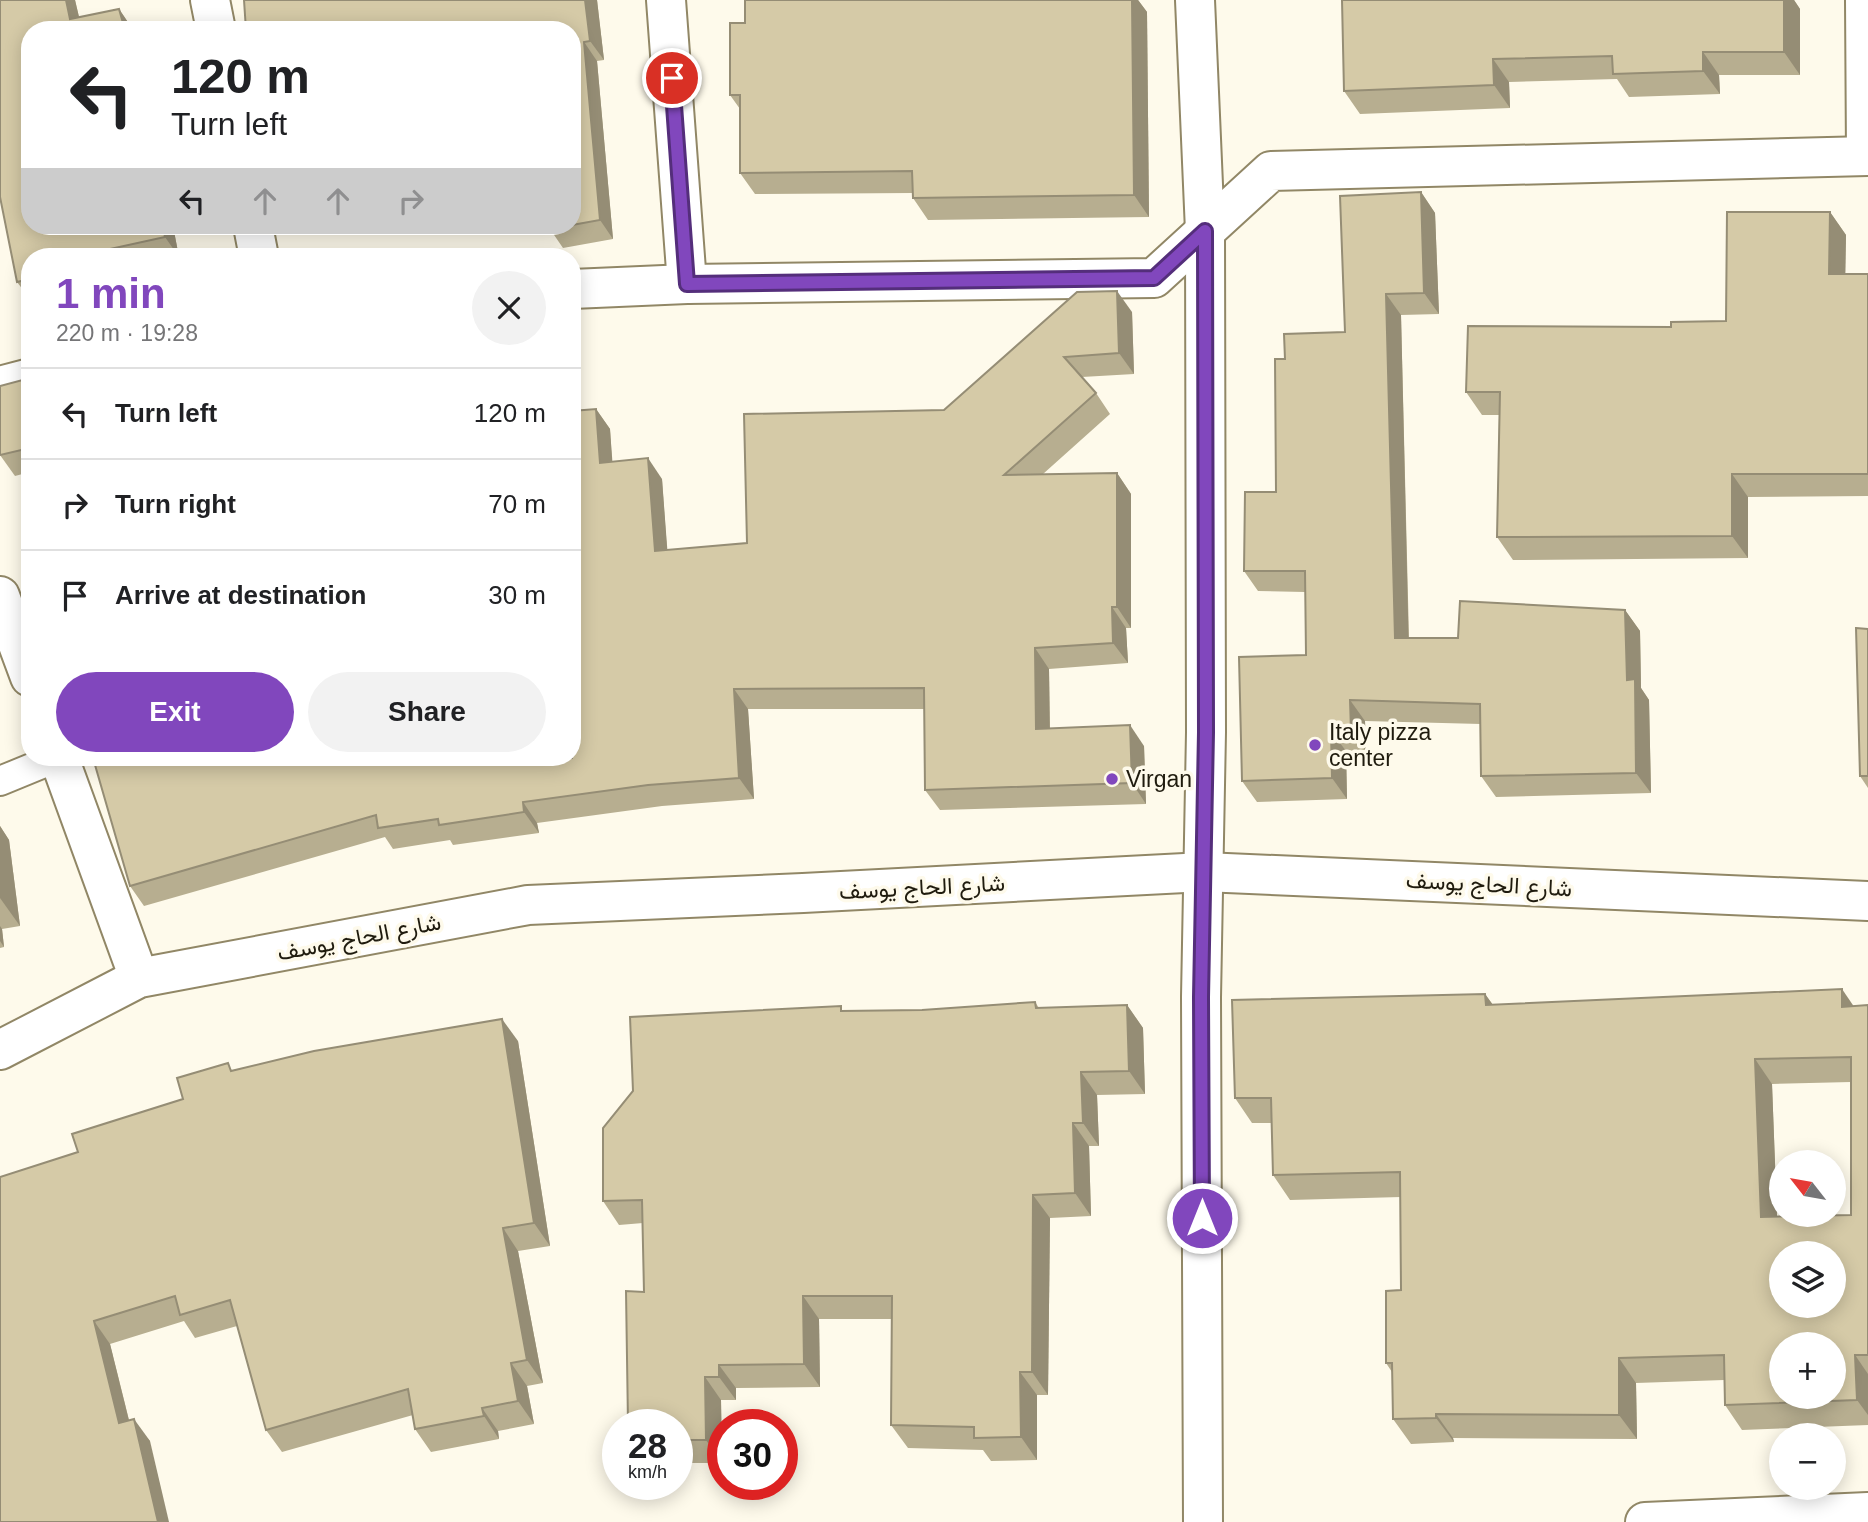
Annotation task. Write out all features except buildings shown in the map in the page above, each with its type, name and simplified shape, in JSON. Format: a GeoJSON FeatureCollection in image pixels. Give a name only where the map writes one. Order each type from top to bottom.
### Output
{"type":"FeatureCollection","features":[{"type":"Feature","properties":{"kind":"street"},"geometry":{"type":"LineString","coordinates":[[210,0],[214,21]]}},
{"type":"Feature","properties":{"kind":"street"},"geometry":{"type":"LineString","coordinates":[[666,0],[687,284]]}},
{"type":"Feature","properties":{"kind":"street"},"geometry":{"type":"LineString","coordinates":[[1195,0],[1205,231],[1206,732],[1201,997],[1203,1522]]}},
{"type":"Feature","properties":{"kind":"street"},"geometry":{"type":"LineString","coordinates":[[581,289],[687,284],[1154,278],[1271,171],[1867,156],[1865,0]]}},
{"type":"Feature","properties":{"kind":"street"},"geometry":{"type":"LineString","coordinates":[[0,386],[21,381]]}},
{"type":"Feature","properties":{"kind":"street"},"geometry":{"type":"LineString","coordinates":[[0,596],[21,653]]}},
{"type":"Feature","properties":{"kind":"street"},"geometry":{"type":"LineString","coordinates":[[61,766],[139,978]]}},
{"type":"Feature","properties":{"kind":"street","name":"شارع الحاج يوسف"},"geometry":{"type":"LineString","coordinates":[[0,1049],[139,978],[528,905],[1204,872],[1868,901]]}},
{"type":"Feature","properties":{"kind":"street"},"geometry":{"type":"LineString","coordinates":[[1645,1522],[1868,1512]]}},
{"type":"Feature","properties":{"kind":"lane"},"geometry":{"type":"LineString","coordinates":[[0,781],[38,766]]}},
{"type":"Feature","properties":{"kind":"place","name":"Italy pizza center"},"geometry":{"type":"Point","coordinates":[1315,745]}},
{"type":"Feature","properties":{"kind":"place","name":"Virgan"},"geometry":{"type":"Point","coordinates":[1112,779]}},
{"type":"Feature","properties":{"kind":"route"},"geometry":{"type":"LineString","coordinates":[[672,78],[687,284],[1154,278],[1205,231],[1206,732],[1201,997],[1202,1218]]}}]}
